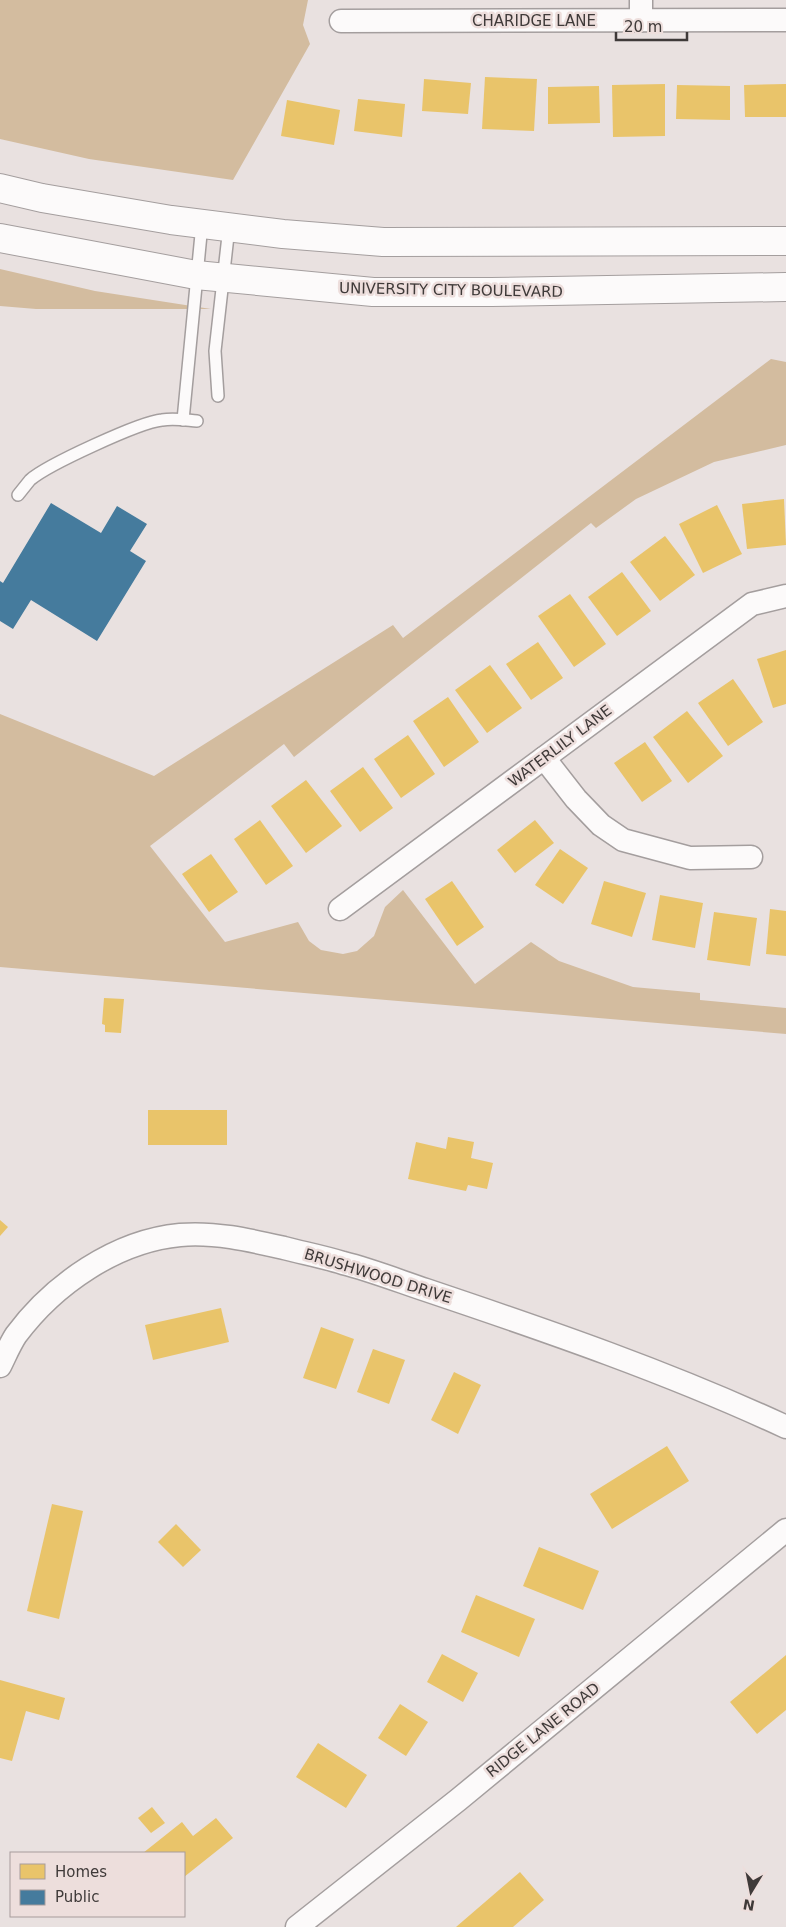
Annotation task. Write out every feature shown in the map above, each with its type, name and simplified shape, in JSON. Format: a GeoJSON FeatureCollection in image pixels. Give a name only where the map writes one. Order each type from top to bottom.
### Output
{"type":"FeatureCollection","features":[{"type":"Feature","properties":{"kind":"main road"},"geometry":{"type":"LineString","coordinates":[[0,188],[62,201],[202,224],[383,242],[786,241]]}},
{"type":"Feature","properties":{"kind":"main road","name":"UNIVERSITY CITY BOULEVARD"},"geometry":{"type":"LineString","coordinates":[[0,238],[196,275],[373,292],[786,287]]}},
{"type":"Feature","properties":{"kind":"street","name":"CHARIDGE LANE"},"geometry":{"type":"LineString","coordinates":[[341,22],[641,10],[786,20]]}},
{"type":"Feature","properties":{"kind":"street","name":"WATERLILY LANE"},"geometry":{"type":"LineString","coordinates":[[340,909],[752,604],[786,596]]}},
{"type":"Feature","properties":{"kind":"street"},"geometry":{"type":"LineString","coordinates":[[544,758],[576,799],[601,825],[623,840],[690,858],[750,857]]}},
{"type":"Feature","properties":{"kind":"street","name":"BRUSHWOOD DRIVE"},"geometry":{"type":"LineString","coordinates":[[0,1366],[15,1337],[31,1317],[52,1296],[96,1264],[116,1253],[144,1242],[178,1235],[216,1235],[244,1239],[344,1263],[510,1318],[673,1379],[786,1427]]}},
{"type":"Feature","properties":{"kind":"street","name":"RIDGE LANE ROAD"},"geometry":{"type":"LineString","coordinates":[[297,1927],[458,1800],[786,1530]]}},
{"type":"Feature","properties":{"kind":"lane"},"geometry":{"type":"LineString","coordinates":[[183,420],[202,224]]}},
{"type":"Feature","properties":{"kind":"lane"},"geometry":{"type":"LineString","coordinates":[[218,396],[215,351],[229,227]]}},
{"type":"Feature","properties":{"kind":"lane"},"geometry":{"type":"LineString","coordinates":[[18,495],[30,480],[103,442],[160,420],[197,421]]}},
{"type":"Feature","properties":{"kind":"shaded area"},"geometry":{"type":"Polygon","coordinates":[[[0,0],[308,0],[303,25],[310,44],[233,180],[89,159],[0,139],[0,0]]]}},
{"type":"Feature","properties":{"kind":"shaded area"},"geometry":{"type":"Polygon","coordinates":[[[0,269],[95,291],[211,309],[36,309],[0,306],[0,269]]]}},
{"type":"Feature","properties":{"kind":"shaded area"},"geometry":{"type":"Polygon","coordinates":[[[771,359],[786,362],[786,445],[714,462],[636,499],[596,528],[591,523],[294,757],[284,744],[150,846],[225,942],[298,922],[309,941],[321,950],[343,954],[357,951],[374,936],[385,907],[403,890],[475,984],[531,942],[559,961],[633,987],[700,993],[700,1000],[786,1008],[786,1034],[0,967],[0,714],[154,776],[393,625],[403,638],[771,359]]]}},
{"type":"Feature","properties":{"kind":"building: Homes"},"geometry":{"type":"Polygon","coordinates":[[[485,77],[537,79],[534,131],[482,129],[485,77]]]}},
{"type":"Feature","properties":{"kind":"building: Homes"},"geometry":{"type":"Polygon","coordinates":[[[424,79],[471,83],[468,114],[422,111],[424,79]]]}},
{"type":"Feature","properties":{"kind":"building: Homes"},"geometry":{"type":"Polygon","coordinates":[[[665,84],[665,136],[613,137],[612,85],[665,84]]]}},
{"type":"Feature","properties":{"kind":"building: Homes"},"geometry":{"type":"Polygon","coordinates":[[[786,84],[786,117],[745,117],[744,85],[786,84]]]}},
{"type":"Feature","properties":{"kind":"building: Homes"},"geometry":{"type":"Polygon","coordinates":[[[677,85],[730,86],[730,120],[676,119],[677,85]]]}},
{"type":"Feature","properties":{"kind":"building: Homes"},"geometry":{"type":"Polygon","coordinates":[[[599,86],[600,123],[548,124],[548,87],[599,86]]]}},
{"type":"Feature","properties":{"kind":"building: Homes"},"geometry":{"type":"Polygon","coordinates":[[[358,99],[405,104],[402,137],[354,131],[358,99]]]}},
{"type":"Feature","properties":{"kind":"building: Homes"},"geometry":{"type":"Polygon","coordinates":[[[287,100],[340,110],[334,145],[281,136],[287,100]]]}},
{"type":"Feature","properties":{"kind":"building: Homes"},"geometry":{"type":"Polygon","coordinates":[[[784,499],[786,545],[747,549],[742,504],[784,499]]]}},
{"type":"Feature","properties":{"kind":"building: Homes"},"geometry":{"type":"Polygon","coordinates":[[[717,505],[742,554],[703,573],[679,524],[717,505]]]}},
{"type":"Feature","properties":{"kind":"building: Homes"},"geometry":{"type":"Polygon","coordinates":[[[665,536],[695,575],[660,601],[630,562],[665,536]]]}},
{"type":"Feature","properties":{"kind":"building: Homes"},"geometry":{"type":"Polygon","coordinates":[[[622,572],[651,611],[617,636],[588,597],[622,572]]]}},
{"type":"Feature","properties":{"kind":"building: Homes"},"geometry":{"type":"Polygon","coordinates":[[[570,594],[606,644],[574,667],[538,616],[570,594]]]}},
{"type":"Feature","properties":{"kind":"building: Homes"},"geometry":{"type":"Polygon","coordinates":[[[538,642],[563,678],[531,700],[506,664],[538,642]]]}},
{"type":"Feature","properties":{"kind":"building: Homes"},"geometry":{"type":"Polygon","coordinates":[[[786,650],[786,704],[773,708],[757,659],[786,650]]]}},
{"type":"Feature","properties":{"kind":"building: Homes"},"geometry":{"type":"Polygon","coordinates":[[[490,665],[522,708],[487,733],[455,690],[490,665]]]}},
{"type":"Feature","properties":{"kind":"building: Homes"},"geometry":{"type":"Polygon","coordinates":[[[733,679],[763,722],[728,746],[698,703],[733,679]]]}},
{"type":"Feature","properties":{"kind":"building: Homes"},"geometry":{"type":"Polygon","coordinates":[[[448,697],[479,742],[444,767],[413,721],[448,697]]]}},
{"type":"Feature","properties":{"kind":"building: Homes"},"geometry":{"type":"Polygon","coordinates":[[[687,711],[723,756],[688,783],[653,737],[687,711]]]}},
{"type":"Feature","properties":{"kind":"building: Homes"},"geometry":{"type":"Polygon","coordinates":[[[408,735],[435,774],[401,798],[374,759],[408,735]]]}},
{"type":"Feature","properties":{"kind":"building: Homes"},"geometry":{"type":"Polygon","coordinates":[[[645,742],[672,781],[642,802],[614,763],[645,742]]]}},
{"type":"Feature","properties":{"kind":"building: Homes"},"geometry":{"type":"Polygon","coordinates":[[[363,767],[393,808],[360,832],[330,791],[363,767]]]}},
{"type":"Feature","properties":{"kind":"building: Homes"},"geometry":{"type":"Polygon","coordinates":[[[306,780],[342,826],[306,853],[271,806],[306,780]]]}},
{"type":"Feature","properties":{"kind":"building: Homes"},"geometry":{"type":"Polygon","coordinates":[[[260,820],[293,866],[266,885],[234,839],[260,820]]]}},
{"type":"Feature","properties":{"kind":"building: Homes"},"geometry":{"type":"Polygon","coordinates":[[[535,820],[554,843],[515,873],[497,850],[535,820]]]}},
{"type":"Feature","properties":{"kind":"building: Homes"},"geometry":{"type":"Polygon","coordinates":[[[560,849],[588,868],[563,904],[535,885],[560,849]]]}},
{"type":"Feature","properties":{"kind":"building: Homes"},"geometry":{"type":"Polygon","coordinates":[[[211,854],[238,892],[209,912],[182,874],[211,854]]]}},
{"type":"Feature","properties":{"kind":"building: Homes"},"geometry":{"type":"Polygon","coordinates":[[[452,881],[484,927],[457,946],[425,899],[452,881]]]}},
{"type":"Feature","properties":{"kind":"building: Homes"},"geometry":{"type":"Polygon","coordinates":[[[604,881],[646,893],[632,937],[591,924],[604,881]]]}},
{"type":"Feature","properties":{"kind":"building: Homes"},"geometry":{"type":"Polygon","coordinates":[[[660,895],[703,903],[695,948],[652,940],[660,895]]]}},
{"type":"Feature","properties":{"kind":"building: Homes"},"geometry":{"type":"Polygon","coordinates":[[[770,909],[786,911],[786,956],[766,954],[770,909]]]}},
{"type":"Feature","properties":{"kind":"building: Homes"},"geometry":{"type":"Polygon","coordinates":[[[714,912],[757,918],[750,966],[707,960],[714,912]]]}},
{"type":"Feature","properties":{"kind":"building: Homes"},"geometry":{"type":"Polygon","coordinates":[[[104,998],[124,999],[121,1033],[105,1032],[105,1025],[102,1024],[104,998]]]}},
{"type":"Feature","properties":{"kind":"building: Homes"},"geometry":{"type":"Polygon","coordinates":[[[148,1110],[227,1110],[227,1145],[148,1145],[148,1110]]]}},
{"type":"Feature","properties":{"kind":"building: Homes"},"geometry":{"type":"Polygon","coordinates":[[[448,1137],[474,1142],[471,1158],[493,1163],[487,1189],[468,1185],[466,1191],[408,1179],[416,1142],[446,1149],[448,1137]]]}},
{"type":"Feature","properties":{"kind":"building: Homes"},"geometry":{"type":"Polygon","coordinates":[[[0,1220],[8,1227],[0,1236],[0,1220]]]}},
{"type":"Feature","properties":{"kind":"building: Homes"},"geometry":{"type":"Polygon","coordinates":[[[221,1308],[229,1342],[153,1360],[145,1325],[221,1308]]]}},
{"type":"Feature","properties":{"kind":"building: Homes"},"geometry":{"type":"Polygon","coordinates":[[[321,1327],[354,1339],[336,1389],[303,1378],[321,1327]]]}},
{"type":"Feature","properties":{"kind":"building: Homes"},"geometry":{"type":"Polygon","coordinates":[[[373,1349],[405,1360],[389,1404],[357,1392],[373,1349]]]}},
{"type":"Feature","properties":{"kind":"building: Homes"},"geometry":{"type":"Polygon","coordinates":[[[454,1372],[481,1385],[458,1434],[431,1420],[454,1372]]]}},
{"type":"Feature","properties":{"kind":"building: Homes"},"geometry":{"type":"Polygon","coordinates":[[[667,1446],[689,1481],[612,1529],[590,1494],[667,1446]]]}},
{"type":"Feature","properties":{"kind":"building: Homes"},"geometry":{"type":"Polygon","coordinates":[[[52,1504],[83,1511],[59,1619],[27,1611],[52,1504]]]}},
{"type":"Feature","properties":{"kind":"building: Homes"},"geometry":{"type":"Polygon","coordinates":[[[176,1524],[201,1550],[183,1567],[158,1542],[176,1524]]]}},
{"type":"Feature","properties":{"kind":"building: Homes"},"geometry":{"type":"Polygon","coordinates":[[[539,1547],[599,1571],[583,1610],[523,1586],[539,1547]]]}},
{"type":"Feature","properties":{"kind":"building: Homes"},"geometry":{"type":"Polygon","coordinates":[[[476,1595],[535,1619],[519,1657],[461,1632],[476,1595]]]}},
{"type":"Feature","properties":{"kind":"building: Homes"},"geometry":{"type":"Polygon","coordinates":[[[442,1654],[478,1673],[463,1702],[427,1682],[442,1654]]]}},
{"type":"Feature","properties":{"kind":"building: Homes"},"geometry":{"type":"Polygon","coordinates":[[[786,1655],[786,1710],[757,1734],[730,1702],[786,1655]]]}},
{"type":"Feature","properties":{"kind":"building: Homes"},"geometry":{"type":"Polygon","coordinates":[[[0,1680],[65,1698],[59,1720],[26,1711],[12,1761],[0,1758],[0,1680]]]}},
{"type":"Feature","properties":{"kind":"building: Homes"},"geometry":{"type":"Polygon","coordinates":[[[400,1704],[428,1722],[406,1756],[378,1738],[400,1704]]]}},
{"type":"Feature","properties":{"kind":"building: Homes"},"geometry":{"type":"Polygon","coordinates":[[[318,1743],[367,1775],[346,1808],[296,1777],[318,1743]]]}},
{"type":"Feature","properties":{"kind":"building: Homes"},"geometry":{"type":"Polygon","coordinates":[[[152,1807],[165,1823],[151,1833],[138,1818],[152,1807]]]}},
{"type":"Feature","properties":{"kind":"building: Homes"},"geometry":{"type":"Polygon","coordinates":[[[216,1818],[233,1838],[185,1876],[185,1852],[144,1852],[182,1822],[193,1836],[216,1818]]]}},
{"type":"Feature","properties":{"kind":"building: Homes"},"geometry":{"type":"Polygon","coordinates":[[[520,1872],[544,1900],[513,1927],[456,1927],[520,1872]]]}},
{"type":"Feature","properties":{"kind":"building: Public"},"geometry":{"type":"Polygon","coordinates":[[[51,503],[101,533],[117,506],[147,524],[130,551],[146,561],[97,641],[31,600],[13,629],[0,621],[0,581],[3,583],[51,503]]]}}]}
